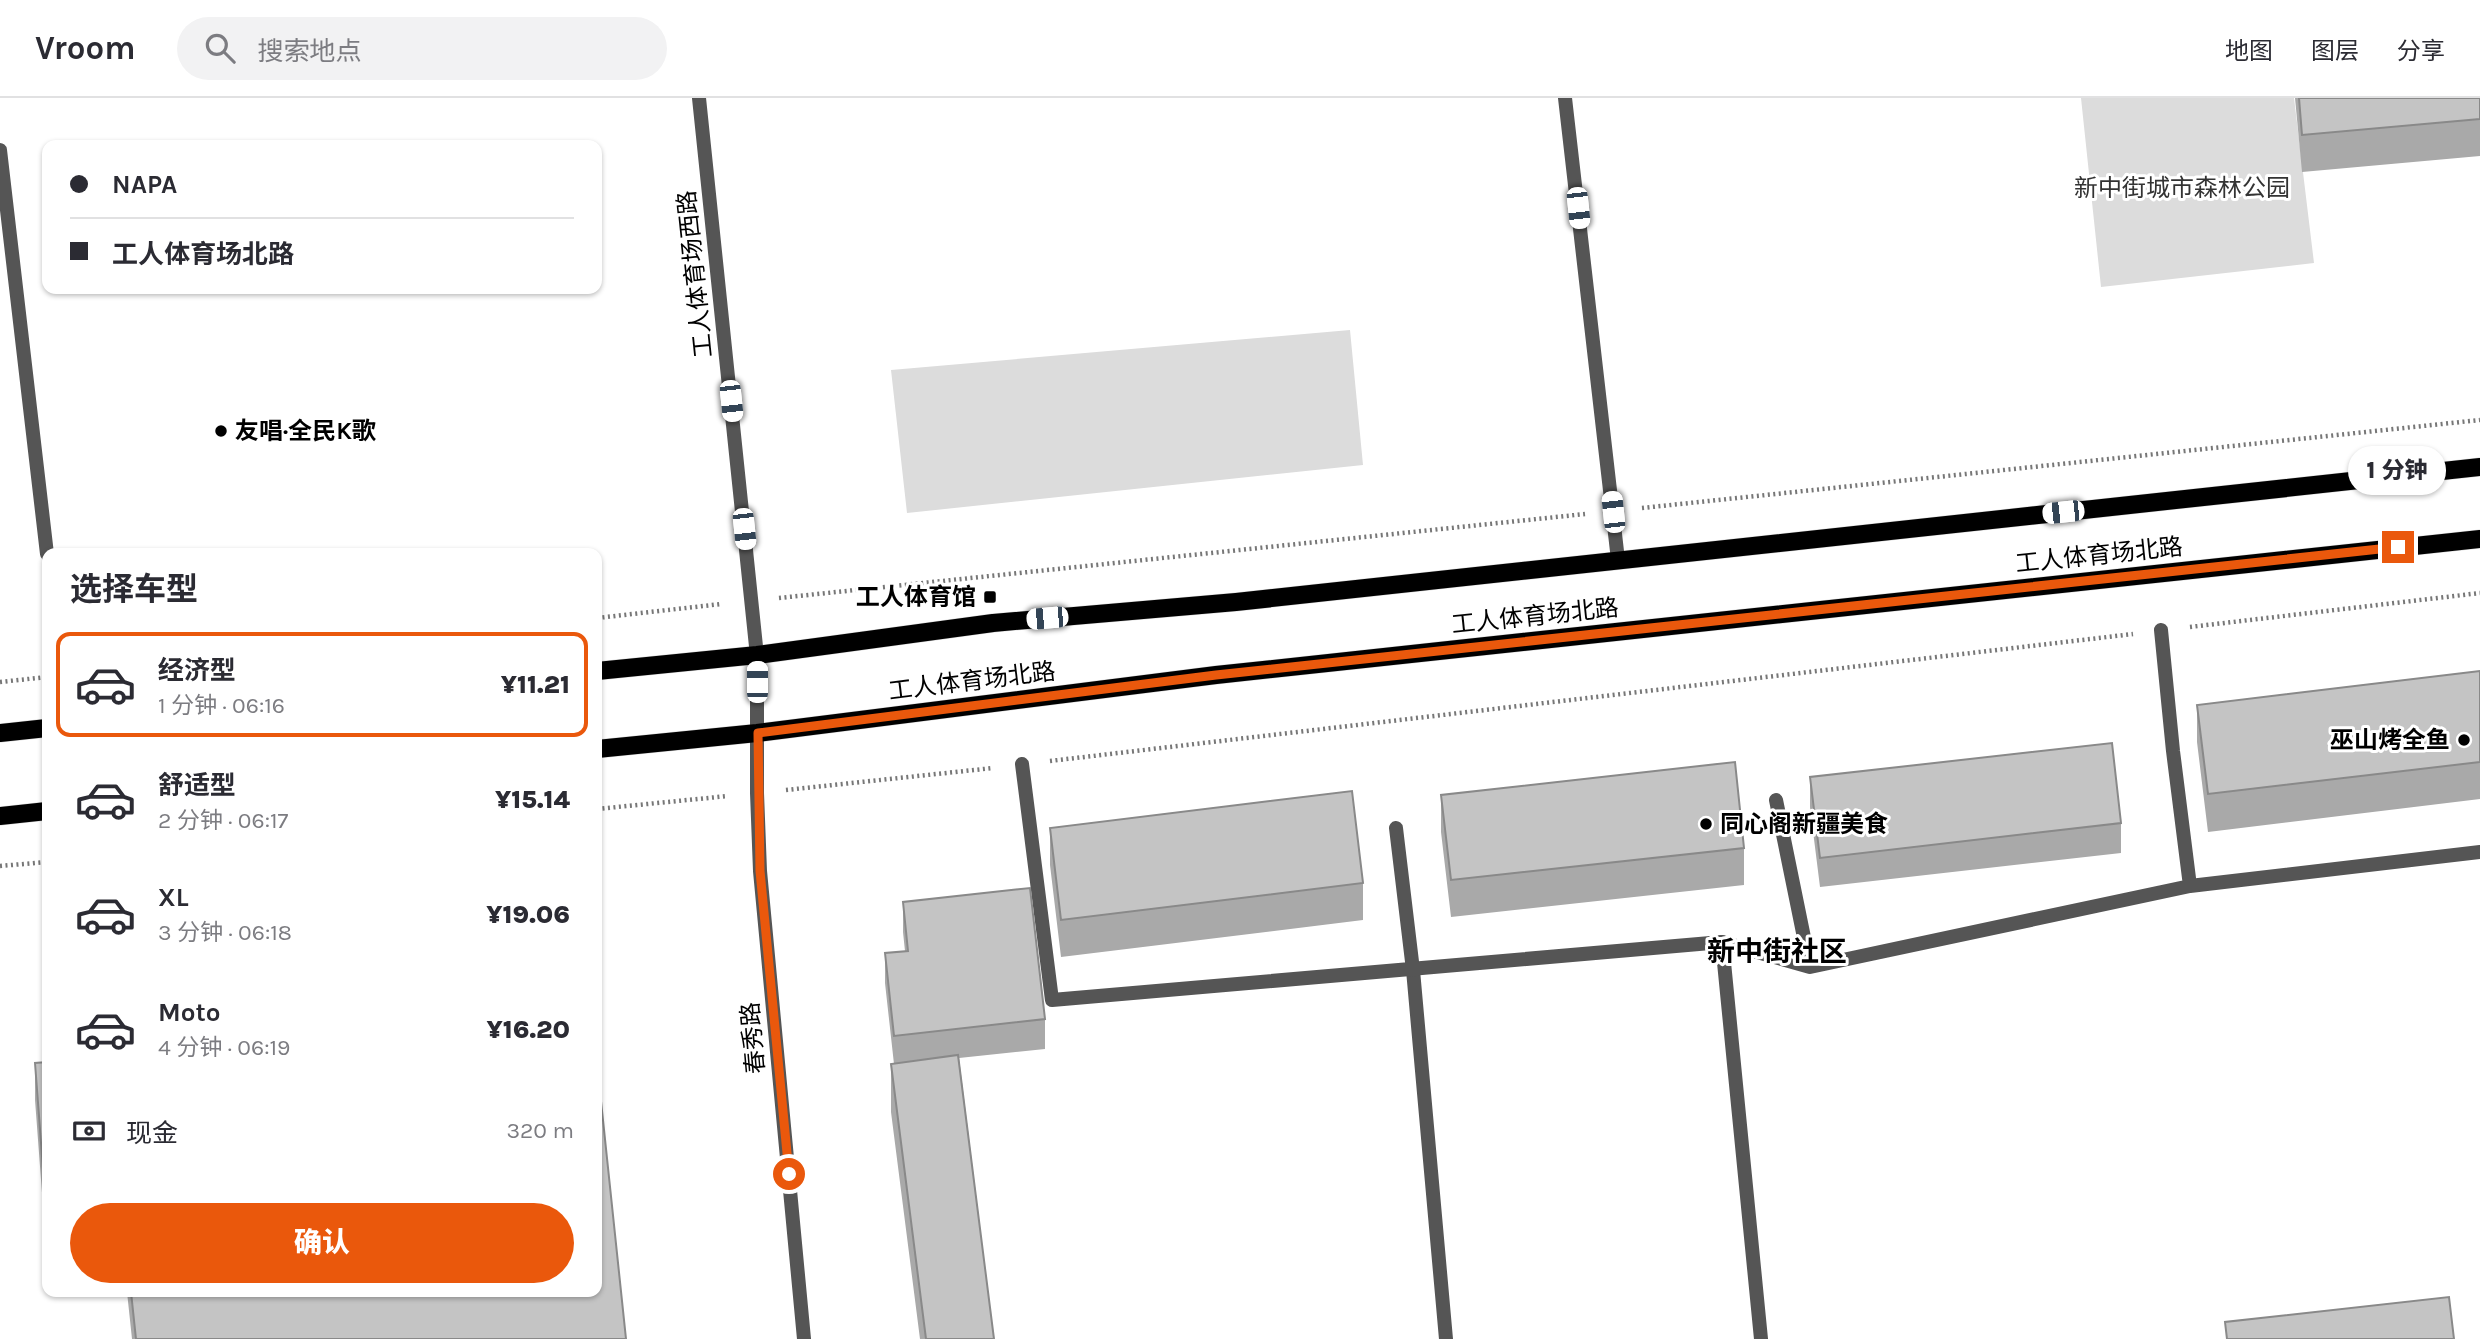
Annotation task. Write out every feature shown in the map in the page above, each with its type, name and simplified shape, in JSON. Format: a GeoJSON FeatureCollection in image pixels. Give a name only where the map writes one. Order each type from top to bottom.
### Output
{"type":"FeatureCollection","features":[{"type":"Feature","properties":{"kind":"main road","name":"工人体育场北路"},"geometry":{"type":"LineString","coordinates":[[602,670],[757,655],[993,623],[1236,602],[2480,467]]}},
{"type":"Feature","properties":{"kind":"main road","name":"工人体育场北路"},"geometry":{"type":"LineString","coordinates":[[602,749],[758,733],[1216,675],[2480,539]]}},
{"type":"Feature","properties":{"kind":"main road"},"geometry":{"type":"LineString","coordinates":[[0,733],[42,729]]}},
{"type":"Feature","properties":{"kind":"main road"},"geometry":{"type":"LineString","coordinates":[[0,816],[42,812]]}},
{"type":"Feature","properties":{"kind":"street","name":"工人体育场西路"},"geometry":{"type":"LineString","coordinates":[[699,98],[757,655],[758,733]]}},
{"type":"Feature","properties":{"kind":"street"},"geometry":{"type":"LineString","coordinates":[[1565,98],[1618,560]]}},
{"type":"Feature","properties":{"kind":"street"},"geometry":{"type":"LineString","coordinates":[[0,150],[46,548]]}},
{"type":"Feature","properties":{"kind":"street"},"geometry":{"type":"LineString","coordinates":[[2161,630],[2172,751],[2190,886]]}},
{"type":"Feature","properties":{"kind":"street","name":"春秀路"},"geometry":{"type":"LineString","coordinates":[[758,733],[760,871],[804,1339]]}},
{"type":"Feature","properties":{"kind":"street"},"geometry":{"type":"LineString","coordinates":[[1023,764],[1052,1000],[1722,942],[1810,967],[2190,886],[2480,852]]}},
{"type":"Feature","properties":{"kind":"street"},"geometry":{"type":"LineString","coordinates":[[1776,800],[1810,967]]}},
{"type":"Feature","properties":{"kind":"street"},"geometry":{"type":"LineString","coordinates":[[1396,828],[1413,970],[1446,1339]]}},
{"type":"Feature","properties":{"kind":"street"},"geometry":{"type":"LineString","coordinates":[[1722,942],[1761,1339]]}},
{"type":"Feature","properties":{"kind":"path"},"geometry":{"type":"LineString","coordinates":[[602,617],[2480,420]]}},
{"type":"Feature","properties":{"kind":"path"},"geometry":{"type":"LineString","coordinates":[[602,808],[1023,764],[2480,593]]}},
{"type":"Feature","properties":{"kind":"path"},"geometry":{"type":"LineString","coordinates":[[0,682],[42,678]]}},
{"type":"Feature","properties":{"kind":"path"},"geometry":{"type":"LineString","coordinates":[[0,866],[42,862]]}},
{"type":"Feature","properties":{"kind":"green space","name":"新中街城市森林公园"},"geometry":{"type":"Polygon","coordinates":[[[2081,98],[2294,98],[2314,263],[2101,287],[2081,98]]]}},
{"type":"Feature","properties":{"kind":"green space"},"geometry":{"type":"Polygon","coordinates":[[[1350,330],[1363,465],[907,513],[891,370],[1350,330]]]}},
{"type":"Feature","properties":{"kind":"building"},"geometry":{"type":"Polygon","coordinates":[[[2299,98],[2480,98],[2480,119],[2302,135],[2299,98]]]}},
{"type":"Feature","properties":{"kind":"building"},"geometry":{"type":"Polygon","coordinates":[[[2480,671],[2480,762],[2208,794],[2197,705],[2480,671]]]}},
{"type":"Feature","properties":{"kind":"building"},"geometry":{"type":"Polygon","coordinates":[[[2112,743],[2121,823],[1820,858],[1810,777],[2112,743]]]}},
{"type":"Feature","properties":{"kind":"building"},"geometry":{"type":"Polygon","coordinates":[[[1735,762],[1744,848],[1451,880],[1441,795],[1735,762]]]}},
{"type":"Feature","properties":{"kind":"building"},"geometry":{"type":"Polygon","coordinates":[[[1352,791],[1363,883],[1061,920],[1050,828],[1352,791]]]}},
{"type":"Feature","properties":{"kind":"building"},"geometry":{"type":"Polygon","coordinates":[[[1030,888],[1045,1019],[894,1036],[885,953],[908,951],[903,902],[1030,888]]]}},
{"type":"Feature","properties":{"kind":"building"},"geometry":{"type":"Polygon","coordinates":[[[958,1055],[994,1339],[926,1339],[891,1064],[958,1055]]]}},
{"type":"Feature","properties":{"kind":"building"},"geometry":{"type":"Polygon","coordinates":[[[42,1062],[42,1156],[35,1063],[42,1062]]]}},
{"type":"Feature","properties":{"kind":"building"},"geometry":{"type":"Polygon","coordinates":[[[602,1111],[626,1339],[136,1339],[132,1297],[602,1297],[602,1111]]]}},
{"type":"Feature","properties":{"kind":"building"},"geometry":{"type":"Polygon","coordinates":[[[2449,1297],[2454,1339],[2227,1339],[2225,1322],[2449,1297]]]}},
{"type":"Feature","properties":{"kind":"place","name":"友唱·全民K歌"},"geometry":{"type":"Point","coordinates":[221,431]}},
{"type":"Feature","properties":{"kind":"place","name":"工人体育馆"},"geometry":{"type":"Point","coordinates":[990,597]}},
{"type":"Feature","properties":{"kind":"place","name":"巫山烤全鱼"},"geometry":{"type":"Point","coordinates":[2464,740]}},
{"type":"Feature","properties":{"kind":"place","name":"同心阁新疆美食"},"geometry":{"type":"Point","coordinates":[1706,824]}},
{"type":"Feature","properties":{"kind":"district","name":"新中街社区"},"geometry":{"type":"Point","coordinates":[1777,951]}},
{"type":"Feature","properties":{"kind":"route"},"geometry":{"type":"LineString","coordinates":[[789,1174],[760,871],[758,733],[1216,675],[2398,547]]}}]}
